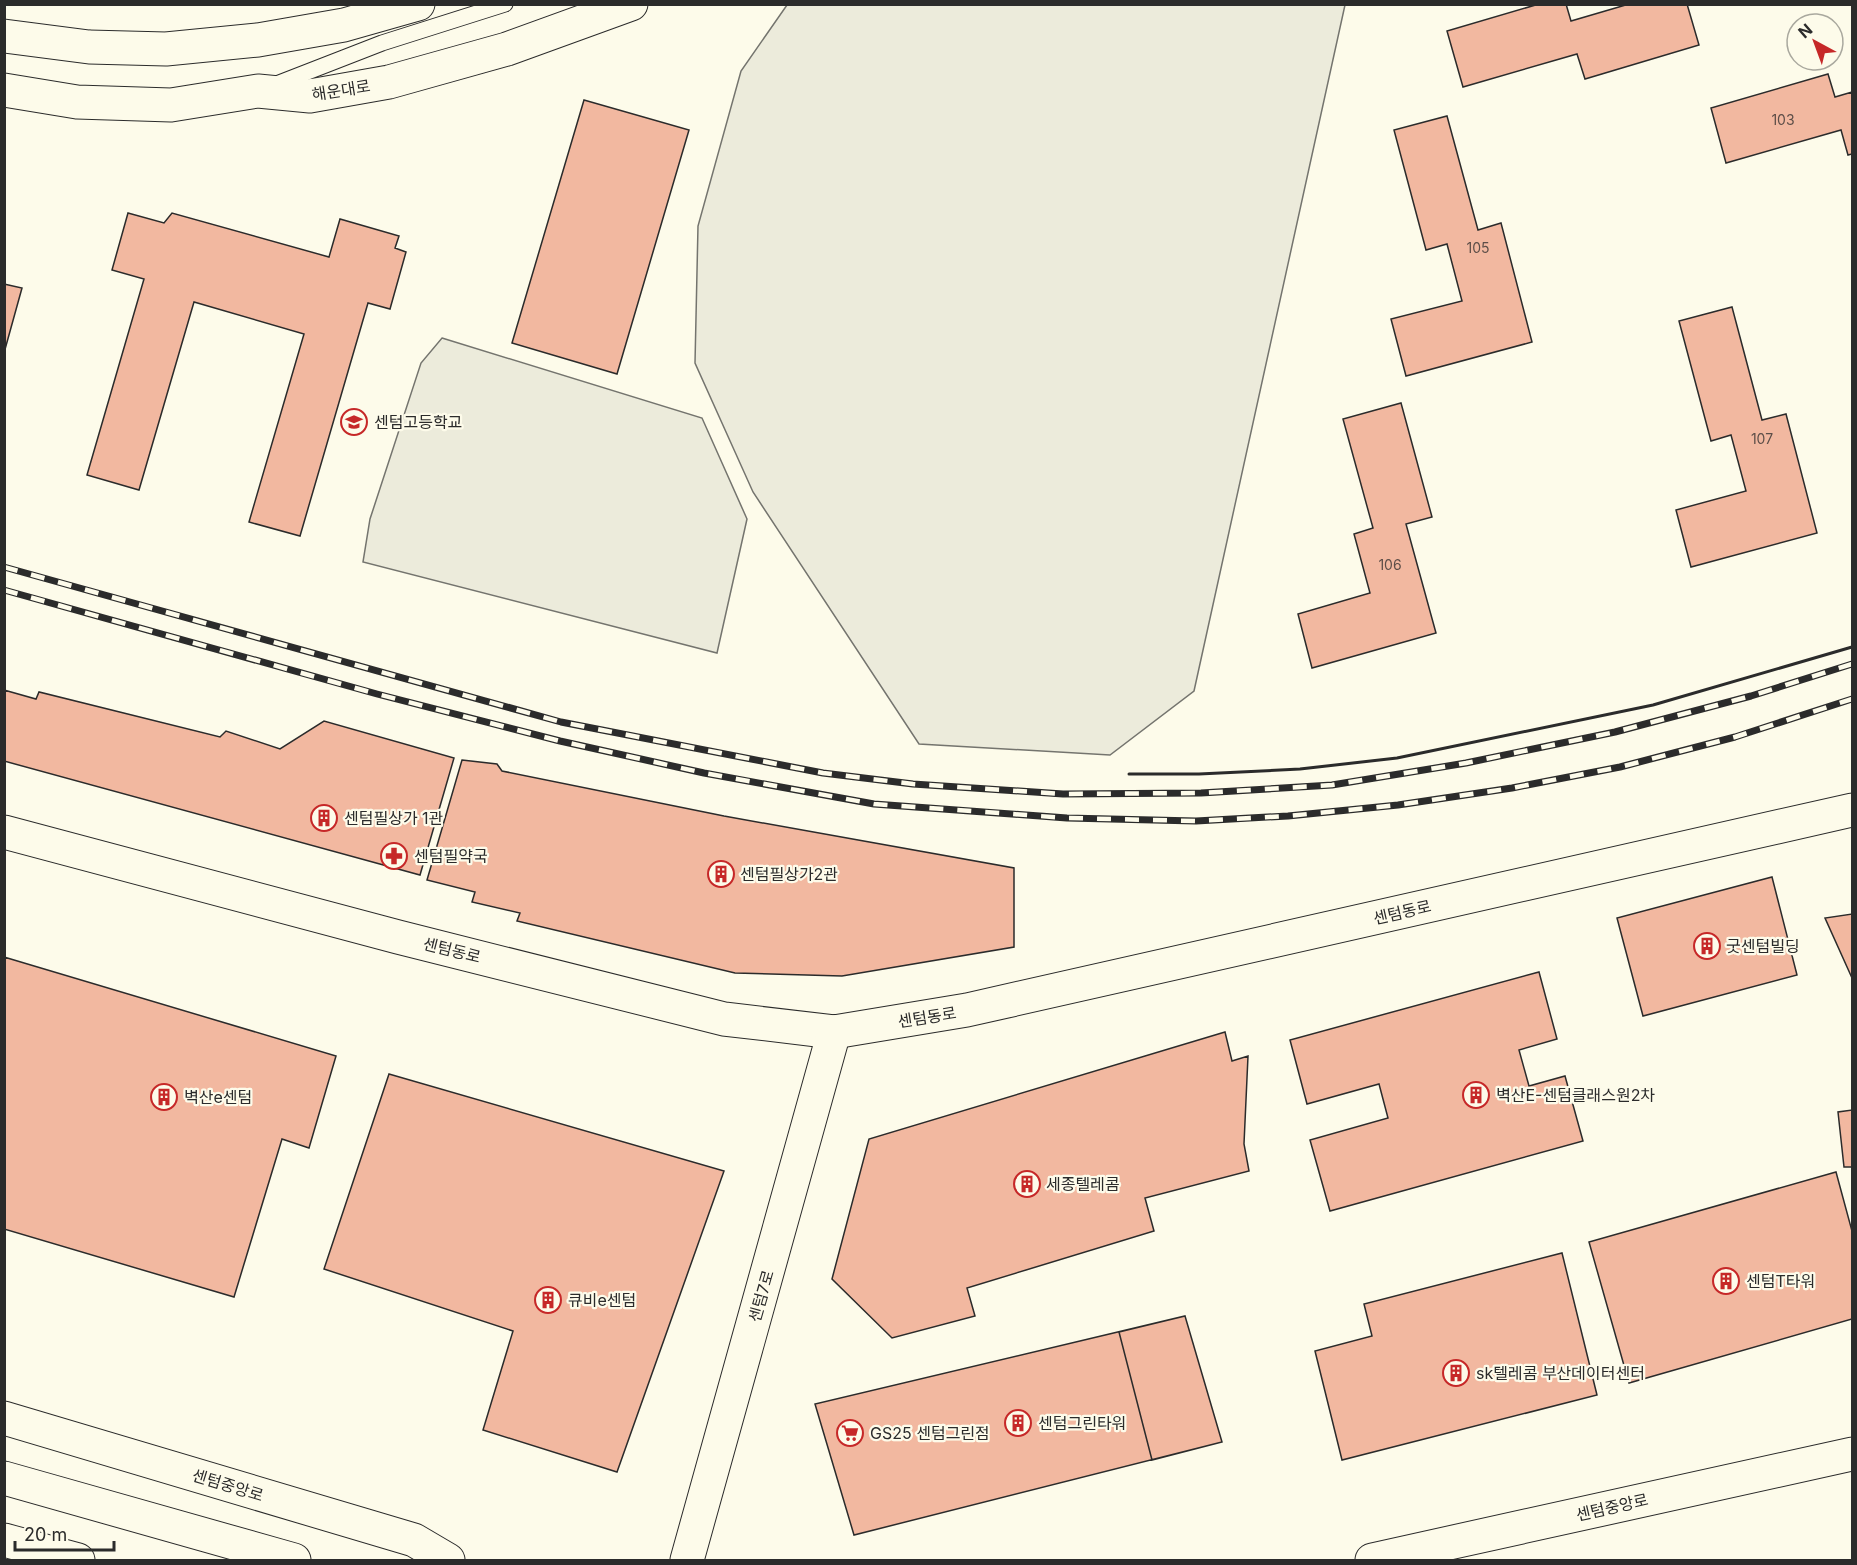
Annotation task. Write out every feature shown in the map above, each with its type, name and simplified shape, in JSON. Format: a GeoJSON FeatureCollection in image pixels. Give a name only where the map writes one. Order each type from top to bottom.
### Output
{"type":"FeatureCollection","features":[{"type":"Feature","properties":{"kind":"main road"},"geometry":{"type":"LineString","coordinates":[[4,36],[89,47],[166,49],[258,40],[301,33],[344,25],[418,4]]}},
{"type":"Feature","properties":{"kind":"main road","name":"해운대로"},"geometry":{"type":"LineString","coordinates":[[4,90],[77,102],[171,105],[258,91],[310,96],[389,82],[507,49],[630,4]]}},
{"type":"Feature","properties":{"kind":"main road","name":"센텀동로"},"geometry":{"type":"LineString","coordinates":[[4,832],[398,937],[724,1019],[834,1032],[967,1010],[1852,810]]}},
{"type":"Feature","properties":{"kind":"main road","name":"센텀7로"},"geometry":{"type":"LineString","coordinates":[[687,1560],[834,1032]]}},
{"type":"Feature","properties":{"kind":"main road","name":"센텀중앙로"},"geometry":{"type":"LineString","coordinates":[[4,1418],[414,1540],[448,1560]]}},
{"type":"Feature","properties":{"kind":"main road","name":"센텀중앙로"},"geometry":{"type":"LineString","coordinates":[[1372,1560],[1852,1454]]}},
{"type":"Feature","properties":{"kind":"main road"},"geometry":{"type":"LineString","coordinates":[[4,1479],[294,1560]]}},
{"type":"Feature","properties":{"kind":"main road"},"geometry":{"type":"LineString","coordinates":[[4,1540],[78,1560]]}},
{"type":"Feature","properties":{"kind":"lane"},"geometry":{"type":"LineString","coordinates":[[258,91],[382,43],[505,4]]}},
{"type":"Feature","properties":{"kind":"shaded area"},"geometry":{"type":"Polygon","coordinates":[[[787,5],[1345,5],[1194,691],[1110,755],[919,744],[753,492],[695,363],[698,226],[741,71],[787,5]]]}},
{"type":"Feature","properties":{"kind":"shaded area"},"geometry":{"type":"Polygon","coordinates":[[[442,338],[702,418],[747,519],[717,653],[363,562],[370,519],[421,363],[442,338]]]}},
{"type":"Feature","properties":{"kind":"building"},"geometry":{"type":"Polygon","coordinates":[[[1539,4],[1566,4],[1571,21],[1629,4],[1687,4],[1699,45],[1585,79],[1577,54],[1463,87],[1447,31],[1539,4]]]}},
{"type":"Feature","properties":{"kind":"building"},"geometry":{"type":"Polygon","coordinates":[[[1828,74],[1835,97],[1852,92],[1852,154],[1848,155],[1841,130],[1726,163],[1711,108],[1828,74]]]}},
{"type":"Feature","properties":{"kind":"building"},"geometry":{"type":"Polygon","coordinates":[[[584,100],[689,130],[617,374],[512,343],[584,100]]]}},
{"type":"Feature","properties":{"kind":"building"},"geometry":{"type":"Polygon","coordinates":[[[1447,116],[1478,230],[1501,223],[1532,342],[1406,376],[1391,319],[1462,301],[1447,244],[1426,250],[1394,130],[1447,116]]]}},
{"type":"Feature","properties":{"kind":"building","name":"센텀고등학교"},"geometry":{"type":"Polygon","coordinates":[[[128,213],[164,223],[172,213],[329,257],[340,219],[399,236],[395,248],[406,252],[390,309],[368,303],[300,536],[249,522],[304,334],[194,302],[139,490],[87,475],[144,279],[112,270],[128,213]]]}},
{"type":"Feature","properties":{"kind":"building"},"geometry":{"type":"Polygon","coordinates":[[[4,284],[22,288],[4,353],[4,284]]]}},
{"type":"Feature","properties":{"kind":"building"},"geometry":{"type":"Polygon","coordinates":[[[1732,307],[1762,420],[1786,414],[1817,533],[1691,567],[1676,510],[1746,491],[1731,435],[1711,441],[1679,321],[1732,307]]]}},
{"type":"Feature","properties":{"kind":"building"},"geometry":{"type":"Polygon","coordinates":[[[1401,403],[1432,517],[1406,524],[1436,633],[1312,668],[1298,614],[1370,593],[1354,534],[1373,528],[1343,419],[1401,403]]]}},
{"type":"Feature","properties":{"kind":"building","name":"센텀필상가 1관"},"geometry":{"type":"Polygon","coordinates":[[[4,690],[36,699],[39,692],[220,737],[226,731],[280,749],[324,721],[454,758],[420,875],[4,761],[4,690]]]}},
{"type":"Feature","properties":{"kind":"building","name":"센텀필상가2관"},"geometry":{"type":"Polygon","coordinates":[[[462,760],[497,764],[502,771],[724,816],[1014,868],[1014,947],[842,976],[735,973],[517,921],[520,913],[472,902],[475,892],[427,880],[462,760]]]}},
{"type":"Feature","properties":{"kind":"building","name":"굿센텀빌딩"},"geometry":{"type":"Polygon","coordinates":[[[1772,877],[1797,975],[1643,1016],[1617,918],[1772,877]]]}},
{"type":"Feature","properties":{"kind":"building"},"geometry":{"type":"Polygon","coordinates":[[[1852,914],[1852,978],[1825,918],[1852,914]]]}},
{"type":"Feature","properties":{"kind":"building","name":"벽산e센텀"},"geometry":{"type":"Polygon","coordinates":[[[4,957],[336,1056],[309,1148],[282,1139],[234,1297],[4,1229],[4,957]]]}},
{"type":"Feature","properties":{"kind":"building","name":"벽산E-센텀클래스원2차"},"geometry":{"type":"Polygon","coordinates":[[[1539,972],[1557,1039],[1519,1050],[1529,1086],[1565,1076],[1583,1141],[1330,1211],[1310,1140],[1388,1118],[1379,1084],[1307,1104],[1290,1040],[1539,972]]]}},
{"type":"Feature","properties":{"kind":"building","name":"세종텔레콤"},"geometry":{"type":"Polygon","coordinates":[[[1225,1032],[1232,1061],[1248,1056],[1244,1144],[1249,1171],[1145,1198],[1154,1231],[967,1288],[975,1316],[892,1338],[832,1279],[869,1139],[1225,1032]]]}},
{"type":"Feature","properties":{"kind":"building","name":"큐비e센텀"},"geometry":{"type":"Polygon","coordinates":[[[389,1074],[724,1171],[617,1472],[483,1430],[513,1331],[324,1269],[389,1074]]]}},
{"type":"Feature","properties":{"kind":"building"},"geometry":{"type":"Polygon","coordinates":[[[1852,1110],[1852,1167],[1844,1167],[1838,1112],[1852,1110]]]}},
{"type":"Feature","properties":{"kind":"building","name":"센텀T타워"},"geometry":{"type":"Polygon","coordinates":[[[1836,1172],[1852,1231],[1852,1319],[1629,1383],[1589,1242],[1836,1172]]]}},
{"type":"Feature","properties":{"kind":"building","name":"sk텔레콤 부산데이터센터"},"geometry":{"type":"Polygon","coordinates":[[[1562,1253],[1597,1395],[1342,1460],[1315,1351],[1372,1336],[1364,1304],[1562,1253]]]}},
{"type":"Feature","properties":{"kind":"building","name":"센텀그린타워"},"geometry":{"type":"Polygon","coordinates":[[[1185,1316],[1222,1442],[854,1535],[815,1404],[1185,1316]]]}},
{"type":"Feature","properties":{"kind":"building"},"geometry":{"type":"Polygon","coordinates":[[[1185,1316],[1222,1442],[1152,1460],[1119,1332],[1185,1316]]]}},
{"type":"Feature","properties":{"kind":"railway"},"geometry":{"type":"LineString","coordinates":[[4,567],[561,722],[823,773],[913,784],[1063,794],[1201,793],[1332,785],[1466,763],[1615,732],[1751,696],[1852,664]]}},
{"type":"Feature","properties":{"kind":"railway"},"geometry":{"type":"LineString","coordinates":[[4,590],[377,694],[560,741],[704,773],[874,804],[1067,818],[1196,821],[1288,816],[1398,805],[1512,788],[1620,767],[1735,737],[1852,699]]}},
{"type":"Feature","properties":{"kind":"wall"},"geometry":{"type":"LineString","coordinates":[[1129,774],[1199,774],[1300,769],[1397,758],[1653,705],[1852,647]]}},
{"type":"Feature","properties":{"kind":"place","name":"센텀고등학교"},"geometry":{"type":"Point","coordinates":[354,422]}},
{"type":"Feature","properties":{"kind":"place","name":"센텀필상가 1관"},"geometry":{"type":"Point","coordinates":[324,818]}},
{"type":"Feature","properties":{"kind":"place","name":"센텀필약국"},"geometry":{"type":"Point","coordinates":[394,856]}},
{"type":"Feature","properties":{"kind":"place","name":"센텀필상가2관"},"geometry":{"type":"Point","coordinates":[721,874]}},
{"type":"Feature","properties":{"kind":"place","name":"굿센텀빌딩"},"geometry":{"type":"Point","coordinates":[1707,946]}},
{"type":"Feature","properties":{"kind":"place","name":"벽산E-센텀클래스원2차"},"geometry":{"type":"Point","coordinates":[1476,1095]}},
{"type":"Feature","properties":{"kind":"place","name":"벽산e센텀"},"geometry":{"type":"Point","coordinates":[164,1097]}},
{"type":"Feature","properties":{"kind":"place","name":"세종텔레콤"},"geometry":{"type":"Point","coordinates":[1027,1184]}},
{"type":"Feature","properties":{"kind":"place","name":"센텀T타워"},"geometry":{"type":"Point","coordinates":[1726,1281]}},
{"type":"Feature","properties":{"kind":"place","name":"큐비e센텀"},"geometry":{"type":"Point","coordinates":[548,1300]}},
{"type":"Feature","properties":{"kind":"place","name":"sk텔레콤 부산데이터센터"},"geometry":{"type":"Point","coordinates":[1456,1373]}},
{"type":"Feature","properties":{"kind":"place","name":"센텀그린타워"},"geometry":{"type":"Point","coordinates":[1018,1423]}},
{"type":"Feature","properties":{"kind":"place","name":"GS25 센텀그린점"},"geometry":{"type":"Point","coordinates":[850,1433]}}]}
